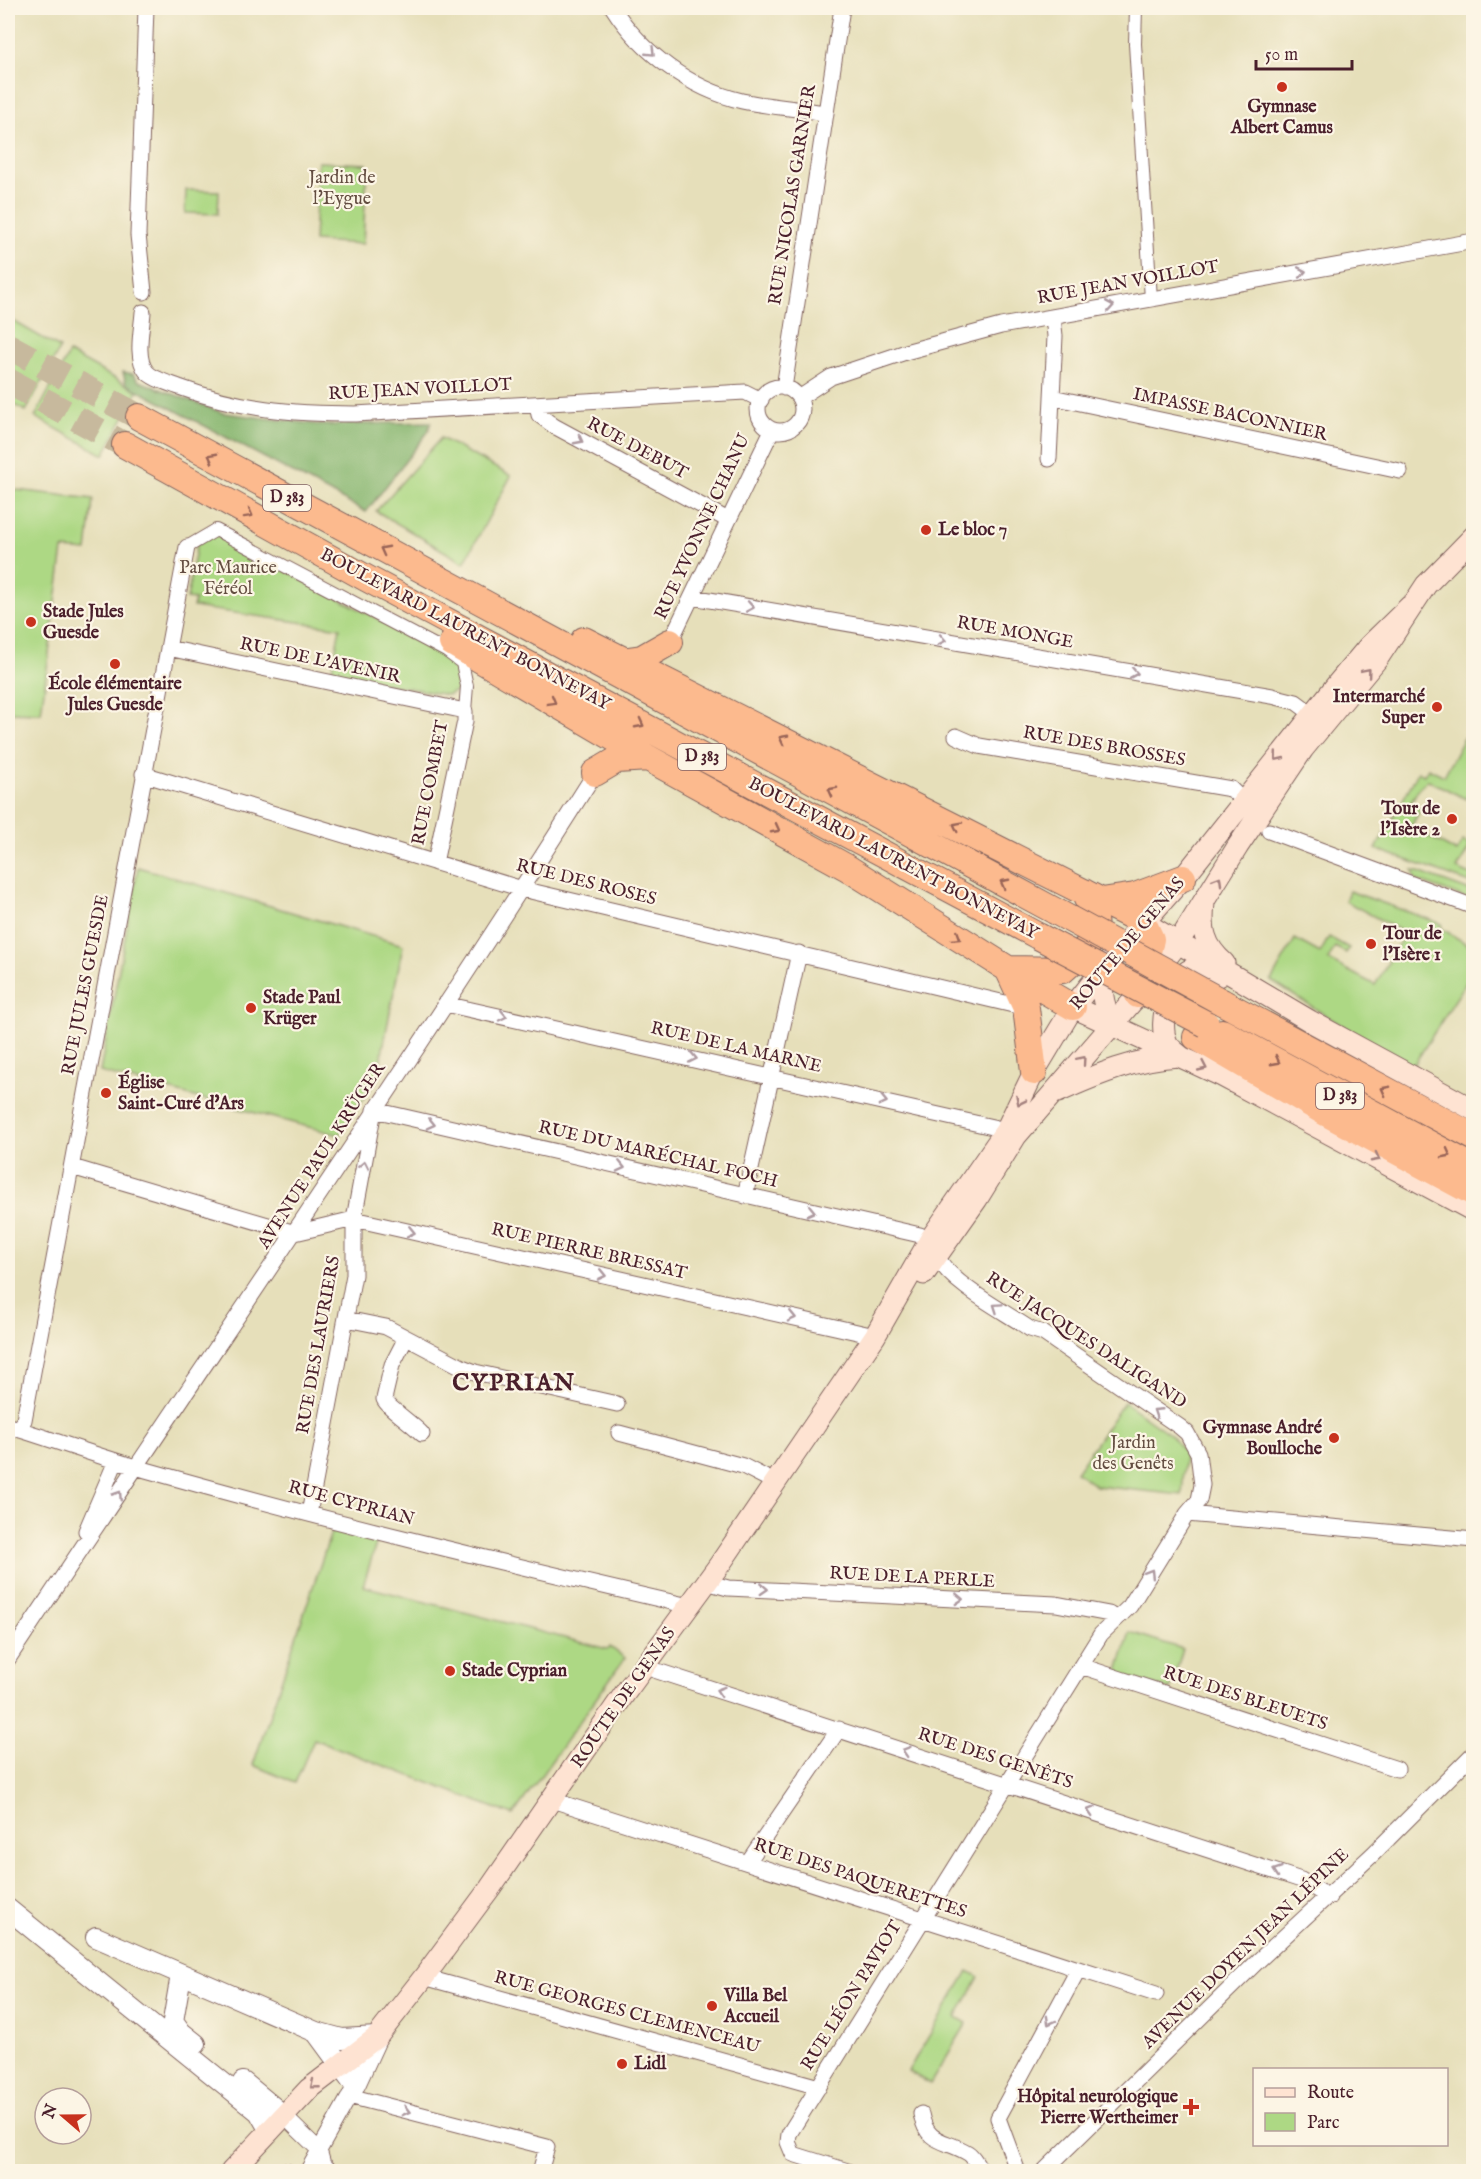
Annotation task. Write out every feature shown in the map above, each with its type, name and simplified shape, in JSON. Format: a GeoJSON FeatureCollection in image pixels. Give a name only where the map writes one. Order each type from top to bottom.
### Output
{"type":"FeatureCollection","features":[{"type":"Feature","properties":{"kind":"highway","name":"BOULEVARD LAURENT BONNEVAY"},"geometry":{"type":"LineString","coordinates":[[139,417],[1473,1137]]}},
{"type":"Feature","properties":{"kind":"highway","name":"BOULEVARD LAURENT BONNEVAY"},"geometry":{"type":"LineString","coordinates":[[124,445],[366,579],[1038,936],[1105,964]]}},
{"type":"Feature","properties":{"kind":"highway"},"geometry":{"type":"LineString","coordinates":[[435,578],[473,586],[628,660],[1143,922],[1151,939],[1138,995]]}},
{"type":"Feature","properties":{"kind":"highway"},"geometry":{"type":"LineString","coordinates":[[366,579],[426,627],[648,758],[846,867],[1073,1007]]}},
{"type":"Feature","properties":{"kind":"highway"},"geometry":{"type":"LineString","coordinates":[[628,660],[642,658],[670,642],[671,672],[675,685]]}},
{"type":"Feature","properties":{"kind":"highway"},"geometry":{"type":"LineString","coordinates":[[590,723],[601,749],[595,773]]}},
{"type":"Feature","properties":{"kind":"highway"},"geometry":{"type":"LineString","coordinates":[[595,773],[617,760],[648,758]]}},
{"type":"Feature","properties":{"kind":"highway"},"geometry":{"type":"LineString","coordinates":[[1093,896],[1135,896],[1183,878]]}},
{"type":"Feature","properties":{"kind":"highway"},"geometry":{"type":"LineString","coordinates":[[1008,969],[1063,970],[1090,946],[1095,916],[1093,896]]}},
{"type":"Feature","properties":{"kind":"highway"},"geometry":{"type":"LineString","coordinates":[[1105,964],[1124,996],[1201,1030],[1324,1112],[1473,1193]]}},
{"type":"Feature","properties":{"kind":"highway"},"geometry":{"type":"LineString","coordinates":[[1008,969],[1026,1008],[1034,1072]]}},
{"type":"Feature","properties":{"kind":"highway","name":"D 383"},"geometry":{"type":"LineString","coordinates":[[1201,1030],[1473,1168]]}},
{"type":"Feature","properties":{"kind":"main road","name":"ROUTE DE GENAS"},"geometry":{"type":"LineString","coordinates":[[231,2172],[309,2089],[376,2037],[424,1977],[776,1483],[890,1312],[908,1296],[974,1174],[1011,1133],[1052,1094],[1138,995],[1263,824],[1318,719],[1369,646],[1410,606],[1473,536]]}},
{"type":"Feature","properties":{"kind":"main road","name":"ROUTE DE GENAS"},"geometry":{"type":"LineString","coordinates":[[933,1250],[977,1199],[1011,1133],[1034,1072],[1073,1007],[1105,964],[1183,878],[1243,800],[1318,719]]}},
{"type":"Feature","properties":{"kind":"main road"},"geometry":{"type":"LineString","coordinates":[[1204,902],[1202,927],[1208,945],[1212,952],[1243,980]]}},
{"type":"Feature","properties":{"kind":"main road"},"geometry":{"type":"LineString","coordinates":[[1143,922],[1310,1021],[1473,1110]]}},
{"type":"Feature","properties":{"kind":"main road"},"geometry":{"type":"LineString","coordinates":[[1105,964],[1102,985],[1104,1006],[1112,1025]]}},
{"type":"Feature","properties":{"kind":"main road"},"geometry":{"type":"LineString","coordinates":[[1180,1056],[1167,1044],[1162,1023],[1165,1007],[1173,989],[1192,969],[1199,968],[1223,978],[1267,1003],[1310,1021]]}},
{"type":"Feature","properties":{"kind":"main road"},"geometry":{"type":"LineString","coordinates":[[1073,1007],[1260,1095],[1473,1211]]}},
{"type":"Feature","properties":{"kind":"main road"},"geometry":{"type":"LineString","coordinates":[[1052,1094],[1117,1069],[1164,1057],[1180,1056]]}},
{"type":"Feature","properties":{"kind":"street"},"geometry":{"type":"LineString","coordinates":[[144,291],[138,235],[146,8]]}},
{"type":"Feature","properties":{"kind":"street"},"geometry":{"type":"LineString","coordinates":[[613,8],[639,41],[659,60],[708,89],[740,101],[824,113]]}},
{"type":"Feature","properties":{"kind":"street","name":"RUE NICOLAS GARNIER"},"geometry":{"type":"LineString","coordinates":[[784,388],[824,113],[842,8]]}},
{"type":"Feature","properties":{"kind":"street"},"geometry":{"type":"LineString","coordinates":[[1136,8],[1135,44],[1151,299]]}},
{"type":"Feature","properties":{"kind":"street","name":"RUE JEAN VOILLOT"},"geometry":{"type":"LineString","coordinates":[[799,398],[831,377],[909,351],[1002,326],[1473,241]]}},
{"type":"Feature","properties":{"kind":"street","name":"RUE JEAN VOILLOT"},"geometry":{"type":"LineString","coordinates":[[143,312],[141,361],[147,373],[203,396],[244,407],[300,415],[355,414],[746,392],[761,400]]}},
{"type":"Feature","properties":{"kind":"street"},"geometry":{"type":"LineString","coordinates":[[1049,459],[1053,317]]}},
{"type":"Feature","properties":{"kind":"street"},"geometry":{"type":"LineString","coordinates":[[784,388],[799,398],[802,412],[796,425],[784,431],[772,430],[761,420],[759,414],[761,400],[770,390],[784,388]]}},
{"type":"Feature","properties":{"kind":"street","name":"IMPASSE BACONNIER"},"geometry":{"type":"LineString","coordinates":[[1052,397],[1400,471]]}},
{"type":"Feature","properties":{"kind":"street","name":"RUE DEBUT"},"geometry":{"type":"LineString","coordinates":[[537,404],[539,415],[554,426],[728,520]]}},
{"type":"Feature","properties":{"kind":"street","name":"RUE YVONNE CHANU"},"geometry":{"type":"LineString","coordinates":[[670,642],[772,430]]}},
{"type":"Feature","properties":{"kind":"street"},"geometry":{"type":"LineString","coordinates":[[187,546],[216,530],[446,651],[462,663],[467,686],[465,711]]}},
{"type":"Feature","properties":{"kind":"street","name":"RUE JULES GUESDE"},"geometry":{"type":"LineString","coordinates":[[13,1428],[24,1420],[44,1302],[72,1167],[187,546]]}},
{"type":"Feature","properties":{"kind":"street","name":"RUE MONGE"},"geometry":{"type":"LineString","coordinates":[[692,597],[1272,696],[1296,702],[1318,719]]}},
{"type":"Feature","properties":{"kind":"street","name":"RUE DE L'AVENIR"},"geometry":{"type":"LineString","coordinates":[[168,648],[465,711]]}},
{"type":"Feature","properties":{"kind":"street","name":"RUE COMBET"},"geometry":{"type":"LineString","coordinates":[[435,863],[465,721],[465,711]]}},
{"type":"Feature","properties":{"kind":"street","name":"RUE DES BROSSES"},"geometry":{"type":"LineString","coordinates":[[956,736],[979,746],[1231,789],[1243,800]]}},
{"type":"Feature","properties":{"kind":"street","name":"AVENUE PAUL KRÜGER"},"geometry":{"type":"LineString","coordinates":[[8,1659],[135,1467],[295,1233],[374,1110],[522,889],[595,773]]}},
{"type":"Feature","properties":{"kind":"street","name":"RUE DES ROSES"},"geometry":{"type":"LineString","coordinates":[[143,774],[522,889],[1026,1008]]}},
{"type":"Feature","properties":{"kind":"street"},"geometry":{"type":"LineString","coordinates":[[1243,800],[1263,824],[1473,907]]}},
{"type":"Feature","properties":{"kind":"street"},"geometry":{"type":"LineString","coordinates":[[745,1196],[799,953]]}},
{"type":"Feature","properties":{"kind":"street","name":"RUE DE LA MARNE"},"geometry":{"type":"LineString","coordinates":[[446,1004],[772,1075],[1011,1133]]}},
{"type":"Feature","properties":{"kind":"street","name":"RUE DU MARÉCHAL FOCH"},"geometry":{"type":"LineString","coordinates":[[374,1110],[920,1235],[933,1250]]}},
{"type":"Feature","properties":{"kind":"street","name":"RUE DES LAURIERS"},"geometry":{"type":"LineString","coordinates":[[309,1514],[354,1275],[354,1219],[374,1110]]}},
{"type":"Feature","properties":{"kind":"street"},"geometry":{"type":"LineString","coordinates":[[72,1167],[295,1233]]}},
{"type":"Feature","properties":{"kind":"street"},"geometry":{"type":"LineString","coordinates":[[974,1174],[974,1194],[977,1199]]}},
{"type":"Feature","properties":{"kind":"street","name":"RUE PIERRE BRESSAT"},"geometry":{"type":"LineString","coordinates":[[295,1233],[354,1219],[875,1336]]}},
{"type":"Feature","properties":{"kind":"street","name":"RUE JACQUES DALIGAND"},"geometry":{"type":"LineString","coordinates":[[933,1250],[942,1266],[953,1276],[1030,1329],[1043,1333],[1187,1433],[1198,1453],[1202,1485],[1198,1500],[1130,1606],[1115,1619]]}},
{"type":"Feature","properties":{"kind":"street"},"geometry":{"type":"LineString","coordinates":[[346,1319],[386,1327],[475,1372],[617,1404]]}},
{"type":"Feature","properties":{"kind":"street"},"geometry":{"type":"LineString","coordinates":[[406,1338],[392,1365],[384,1400],[386,1405],[411,1421],[422,1434]]}},
{"type":"Feature","properties":{"kind":"street","name":"RUE CYPRIAN"},"geometry":{"type":"LineString","coordinates":[[13,1428],[135,1467],[309,1514],[472,1556],[689,1606]]}},
{"type":"Feature","properties":{"kind":"street"},"geometry":{"type":"LineString","coordinates":[[619,1433],[743,1466],[776,1483]]}},
{"type":"Feature","properties":{"kind":"street","name":"AVENUE PAUL KRÜGER"},"geometry":{"type":"LineString","coordinates":[[76,1556],[116,1461]]}},
{"type":"Feature","properties":{"kind":"street"},"geometry":{"type":"LineString","coordinates":[[1187,1514],[1473,1539]]}},
{"type":"Feature","properties":{"kind":"street","name":"RUE DE LA PERLE"},"geometry":{"type":"LineString","coordinates":[[706,1582],[728,1588],[1056,1604],[1109,1614],[1115,1619]]}},
{"type":"Feature","properties":{"kind":"street","name":"RUE LÉON PAVIOT"},"geometry":{"type":"LineString","coordinates":[[851,2172],[794,2154],[788,2142],[789,2134],[1101,1634],[1115,1619]]}},
{"type":"Feature","properties":{"kind":"street","name":"RUE DES BLEUETS"},"geometry":{"type":"LineString","coordinates":[[1081,1666],[1397,1769]]}},
{"type":"Feature","properties":{"kind":"street","name":"RUE DES GENÊTS"},"geometry":{"type":"LineString","coordinates":[[645,1667],[1301,1880],[1329,1897]]}},
{"type":"Feature","properties":{"kind":"street"},"geometry":{"type":"LineString","coordinates":[[748,1862],[839,1729]]}},
{"type":"Feature","properties":{"kind":"street","name":"AVENUE DOYEN JEAN LÉPINE"},"geometry":{"type":"LineString","coordinates":[[1044,2172],[1250,1969],[1329,1897],[1473,1753]]}},
{"type":"Feature","properties":{"kind":"street","name":"RUE DES PAQUERETTES"},"geometry":{"type":"LineString","coordinates":[[552,1800],[1156,1994]]}},
{"type":"Feature","properties":{"kind":"street"},"geometry":{"type":"LineString","coordinates":[[8,1909],[176,2037],[277,2124],[319,2150],[323,2164],[332,2172]]}},
{"type":"Feature","properties":{"kind":"street"},"geometry":{"type":"LineString","coordinates":[[96,1937],[316,2032],[342,2039],[376,2037],[352,2090],[307,2172]]}},
{"type":"Feature","properties":{"kind":"street"},"geometry":{"type":"LineString","coordinates":[[1018,2172],[998,2118],[1078,1970]]}},
{"type":"Feature","properties":{"kind":"street","name":"RUE GEORGES CLEMENCEAU"},"geometry":{"type":"LineString","coordinates":[[424,1977],[819,2087]]}},
{"type":"Feature","properties":{"kind":"street"},"geometry":{"type":"LineString","coordinates":[[176,2037],[174,2012],[188,1978]]}},
{"type":"Feature","properties":{"kind":"street"},"geometry":{"type":"LineString","coordinates":[[316,2032],[352,2090],[547,2147],[540,2172]]}},
{"type":"Feature","properties":{"kind":"street"},"geometry":{"type":"LineString","coordinates":[[921,2114],[924,2129],[933,2139],[970,2154],[980,2168],[977,2172]]}},
{"type":"Feature","properties":{"kind":"green space","name":"Jardin de l'Eygue"},"geometry":{"type":"Polygon","coordinates":[[[318,162],[367,164],[363,244],[314,241],[318,162]]]}},
{"type":"Feature","properties":{"kind":"green space"},"geometry":{"type":"Polygon","coordinates":[[[186,190],[219,191],[218,214],[185,213],[186,190]]]}},
{"type":"Feature","properties":{"kind":"green space"},"geometry":{"type":"Polygon","coordinates":[[[8,318],[60,348],[26,411],[8,402],[8,318]]]}},
{"type":"Feature","properties":{"kind":"green space"},"geometry":{"type":"Polygon","coordinates":[[[69,353],[138,391],[104,455],[35,417],[69,353]]]}},
{"type":"Feature","properties":{"kind":"green space"},"geometry":{"type":"Polygon","coordinates":[[[123,372],[133,374],[139,381],[223,413],[323,425],[431,422],[428,432],[366,512],[126,384],[123,372]]]}},
{"type":"Feature","properties":{"kind":"green space"},"geometry":{"type":"Polygon","coordinates":[[[441,438],[511,476],[464,563],[376,511],[441,438]]]}},
{"type":"Feature","properties":{"kind":"green space","name":"Stade Jules Guesde"},"geometry":{"type":"Polygon","coordinates":[[[8,489],[93,499],[87,551],[63,549],[41,713],[8,712],[8,489]]]}},
{"type":"Feature","properties":{"kind":"green space","name":"Parc Maurice Féréol"},"geometry":{"type":"Polygon","coordinates":[[[215,533],[448,656],[461,681],[457,691],[447,695],[331,674],[340,628],[193,607],[195,600],[187,599],[197,543],[215,533]]]}},
{"type":"Feature","properties":{"kind":"green space"},"geometry":{"type":"Polygon","coordinates":[[[1473,721],[1473,792],[1470,792],[1466,799],[1428,780],[1419,788],[1411,802],[1421,808],[1411,827],[1457,852],[1463,841],[1471,845],[1457,869],[1473,876],[1473,884],[1376,849],[1418,772],[1424,775],[1428,768],[1444,776],[1473,721]]]}},
{"type":"Feature","properties":{"kind":"green space","name":"Stade Paul Krüger"},"geometry":{"type":"Polygon","coordinates":[[[138,867],[403,945],[377,1079],[339,1135],[100,1072],[138,867]]]}},
{"type":"Feature","properties":{"kind":"green space"},"geometry":{"type":"Polygon","coordinates":[[[1413,870],[1473,892],[1473,901],[1415,880],[1413,870]]]}},
{"type":"Feature","properties":{"kind":"green space"},"geometry":{"type":"Polygon","coordinates":[[[1349,891],[1442,924],[1441,928],[1473,948],[1473,972],[1411,1069],[1271,981],[1295,939],[1320,953],[1329,937],[1349,948],[1346,953],[1335,947],[1328,960],[1375,985],[1405,933],[1345,901],[1349,891]]]}},
{"type":"Feature","properties":{"kind":"green space","name":"Jardin des Genêts"},"geometry":{"type":"Polygon","coordinates":[[[1124,1402],[1171,1435],[1185,1453],[1182,1495],[1096,1486],[1076,1472],[1124,1402]]]}},
{"type":"Feature","properties":{"kind":"green space","name":"Stade Cyprian"},"geometry":{"type":"Polygon","coordinates":[[[332,1530],[377,1541],[363,1586],[607,1649],[610,1647],[625,1658],[513,1815],[314,1739],[295,1783],[253,1765],[332,1530]]]}},
{"type":"Feature","properties":{"kind":"green space"},"geometry":{"type":"Polygon","coordinates":[[[1130,1632],[1183,1649],[1170,1690],[1117,1674],[1130,1632]]]}},
{"type":"Feature","properties":{"kind":"green space"},"geometry":{"type":"Polygon","coordinates":[[[968,1971],[979,1977],[956,2017],[967,2023],[930,2084],[908,2071],[968,1971]]]}},
{"type":"Feature","properties":{"kind":"tunnel"},"geometry":{"type":"LineString","coordinates":[[8,346],[139,417]]}},
{"type":"Feature","properties":{"kind":"tunnel"},"geometry":{"type":"LineString","coordinates":[[8,381],[125,445]]}},
{"type":"Feature","properties":{"kind":"tram line"},"geometry":{"type":"LineString","coordinates":[[245,2172],[277,2163],[294,2165],[309,2172]]}},
{"type":"Feature","properties":{"kind":"place","name":"Gymnase Albert Camus"},"geometry":{"type":"Point","coordinates":[1282,87]}},
{"type":"Feature","properties":{"kind":"place","name":"Le bloc 7"},"geometry":{"type":"Point","coordinates":[926,530]}},
{"type":"Feature","properties":{"kind":"place","name":"Stade Jules Guesde"},"geometry":{"type":"Point","coordinates":[31,622]}},
{"type":"Feature","properties":{"kind":"place","name":"École élémentaire Jules Guesde"},"geometry":{"type":"Point","coordinates":[115,664]}},
{"type":"Feature","properties":{"kind":"place","name":"Intermarché Super"},"geometry":{"type":"Point","coordinates":[1437,707]}},
{"type":"Feature","properties":{"kind":"place","name":"Tour de l'Isère 2"},"geometry":{"type":"Point","coordinates":[1452,819]}},
{"type":"Feature","properties":{"kind":"place","name":"Tour de l'Isère 1"},"geometry":{"type":"Point","coordinates":[1371,944]}},
{"type":"Feature","properties":{"kind":"place","name":"Stade Paul Krüger"},"geometry":{"type":"Point","coordinates":[251,1008]}},
{"type":"Feature","properties":{"kind":"place","name":"Église Saint-Curé d'Ars"},"geometry":{"type":"Point","coordinates":[106,1093]}},
{"type":"Feature","properties":{"kind":"place","name":"Gymnase André Boulloche"},"geometry":{"type":"Point","coordinates":[1334,1438]}},
{"type":"Feature","properties":{"kind":"place","name":"Stade Cyprian"},"geometry":{"type":"Point","coordinates":[450,1671]}},
{"type":"Feature","properties":{"kind":"place","name":"Villa Bel Accueil"},"geometry":{"type":"Point","coordinates":[712,2006]}},
{"type":"Feature","properties":{"kind":"place","name":"Lidl"},"geometry":{"type":"Point","coordinates":[622,2064]}},
{"type":"Feature","properties":{"kind":"place","name":"Hôpital neurologique Pierre Wertheimer"},"geometry":{"type":"Point","coordinates":[1191,2107]}},
{"type":"Feature","properties":{"kind":"district","name":"CYPRIAN"},"geometry":{"type":"Point","coordinates":[514,1383]}}]}
